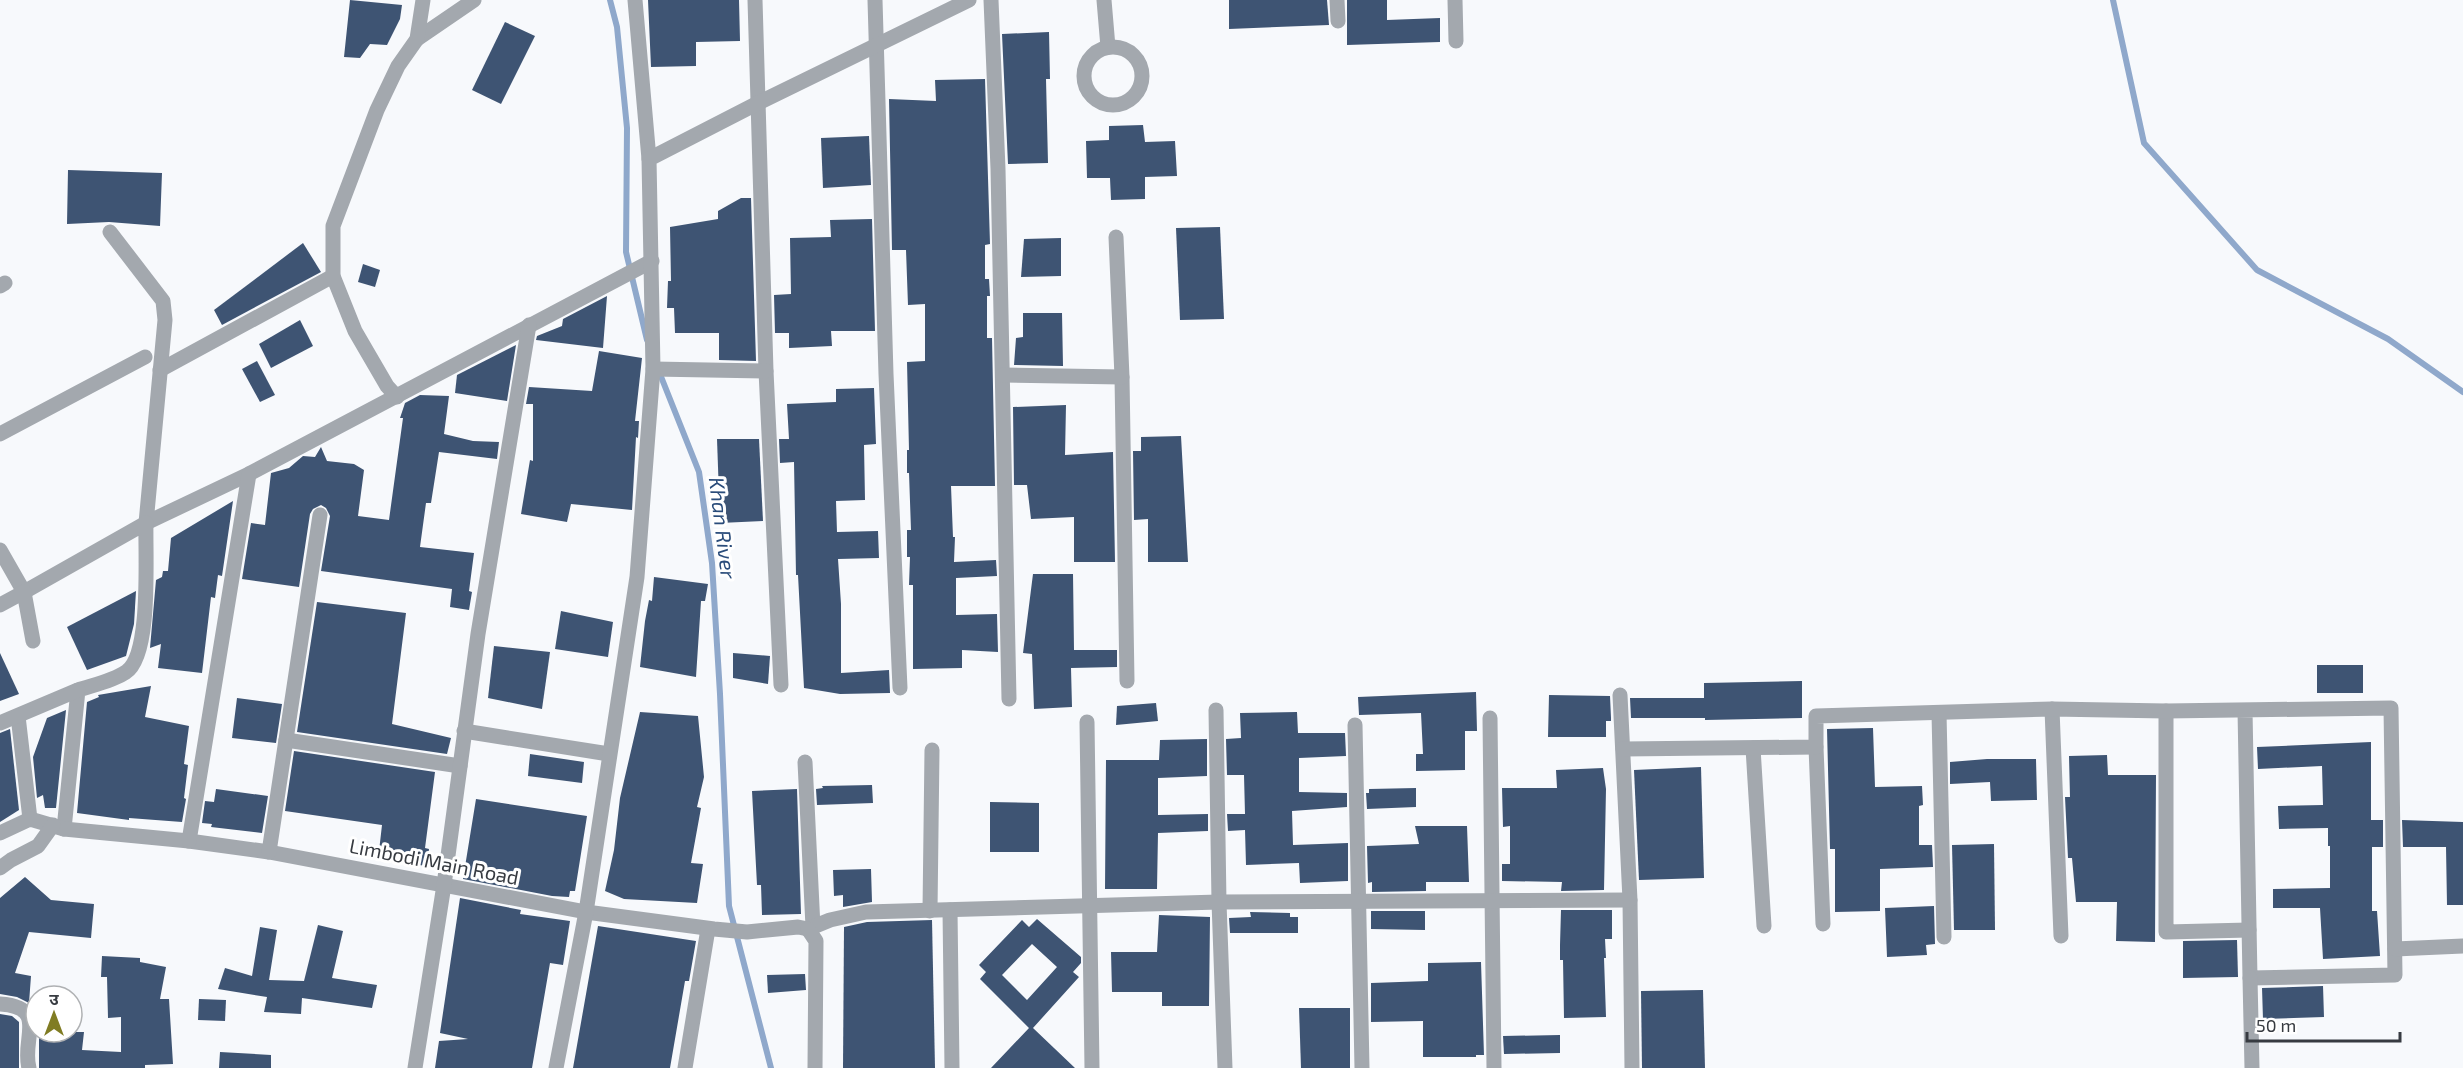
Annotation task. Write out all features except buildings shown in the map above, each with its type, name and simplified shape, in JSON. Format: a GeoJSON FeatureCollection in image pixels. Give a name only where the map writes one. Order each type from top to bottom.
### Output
{"type":"FeatureCollection","features":[{"type":"Feature","properties":{"kind":"street"},"geometry":{"type":"LineString","coordinates":[[417,39],[423,0]]}},
{"type":"Feature","properties":{"kind":"street"},"geometry":{"type":"LineString","coordinates":[[397,397],[387,386],[355,331],[333,276],[333,226],[377,110],[398,66],[417,39],[474,0]]}},
{"type":"Feature","properties":{"kind":"street"},"geometry":{"type":"LineString","coordinates":[[556,1068],[586,912],[637,577],[653,369],[649,159],[635,0]]}},
{"type":"Feature","properties":{"kind":"street"},"geometry":{"type":"LineString","coordinates":[[755,0],[766,371],[781,685]]}},
{"type":"Feature","properties":{"kind":"street"},"geometry":{"type":"LineString","coordinates":[[875,0],[886,374],[900,688]]}},
{"type":"Feature","properties":{"kind":"street"},"geometry":{"type":"LineString","coordinates":[[649,159],[969,0]]}},
{"type":"Feature","properties":{"kind":"street"},"geometry":{"type":"LineString","coordinates":[[991,0],[1003,375],[1009,699]]}},
{"type":"Feature","properties":{"kind":"street"},"geometry":{"type":"LineString","coordinates":[[1104,0],[1108,47]]}},
{"type":"Feature","properties":{"kind":"street"},"geometry":{"type":"LineString","coordinates":[[1337,0],[1338,21]]}},
{"type":"Feature","properties":{"kind":"street"},"geometry":{"type":"LineString","coordinates":[[1455,0],[1456,41]]}},
{"type":"Feature","properties":{"kind":"street"},"geometry":{"type":"LineString","coordinates":[[0,723],[127,672],[139,655],[144,635],[146,523],[165,320],[163,302],[110,232]]}},
{"type":"Feature","properties":{"kind":"street"},"geometry":{"type":"LineString","coordinates":[[1116,237],[1122,377],[1127,681]]}},
{"type":"Feature","properties":{"kind":"street"},"geometry":{"type":"LineString","coordinates":[[0,605],[146,523],[249,474],[652,261]]}},
{"type":"Feature","properties":{"kind":"street"},"geometry":{"type":"LineString","coordinates":[[160,370],[333,276]]}},
{"type":"Feature","properties":{"kind":"street"},"geometry":{"type":"LineString","coordinates":[[415,1068],[528,325]]}},
{"type":"Feature","properties":{"kind":"street"},"geometry":{"type":"LineString","coordinates":[[0,434],[145,357]]}},
{"type":"Feature","properties":{"kind":"street"},"geometry":{"type":"LineString","coordinates":[[653,369],[766,371]]}},
{"type":"Feature","properties":{"kind":"street"},"geometry":{"type":"LineString","coordinates":[[1003,375],[1122,377]]}},
{"type":"Feature","properties":{"kind":"street"},"geometry":{"type":"LineString","coordinates":[[189,841],[249,474]]}},
{"type":"Feature","properties":{"kind":"street"},"geometry":{"type":"LineString","coordinates":[[269,852],[320,515]]}},
{"type":"Feature","properties":{"kind":"street"},"geometry":{"type":"LineString","coordinates":[[0,550],[24,592],[33,641]]}},
{"type":"Feature","properties":{"kind":"street"},"geometry":{"type":"LineString","coordinates":[[0,868],[38,846],[58,827],[78,690]]}},
{"type":"Feature","properties":{"kind":"street"},"geometry":{"type":"LineString","coordinates":[[1620,695],[1630,900],[1632,1068]]}},
{"type":"Feature","properties":{"kind":"street"},"geometry":{"type":"LineString","coordinates":[[1823,924],[1816,716],[2052,709],[2166,711],[2391,708],[2395,975],[2250,978]]}},
{"type":"Feature","properties":{"kind":"street"},"geometry":{"type":"LineString","coordinates":[[2052,709],[2061,936]]}},
{"type":"Feature","properties":{"kind":"street"},"geometry":{"type":"LineString","coordinates":[[1216,710],[1219,902],[1225,1068]]}},
{"type":"Feature","properties":{"kind":"street"},"geometry":{"type":"LineString","coordinates":[[2245,710],[2252,1068]]}},
{"type":"Feature","properties":{"kind":"street"},"geometry":{"type":"LineString","coordinates":[[2166,711],[2166,932],[2249,930]]}},
{"type":"Feature","properties":{"kind":"street"},"geometry":{"type":"LineString","coordinates":[[1939,713],[1944,937]]}},
{"type":"Feature","properties":{"kind":"street"},"geometry":{"type":"LineString","coordinates":[[0,832],[30,819],[18,716]]}},
{"type":"Feature","properties":{"kind":"street"},"geometry":{"type":"LineString","coordinates":[[1490,718],[1494,1068]]}},
{"type":"Feature","properties":{"kind":"street"},"geometry":{"type":"LineString","coordinates":[[1087,722],[1092,1068]]}},
{"type":"Feature","properties":{"kind":"street"},"geometry":{"type":"LineString","coordinates":[[1355,725],[1362,1068]]}},
{"type":"Feature","properties":{"kind":"street"},"geometry":{"type":"LineString","coordinates":[[465,731],[609,754]]}},
{"type":"Feature","properties":{"kind":"street"},"geometry":{"type":"LineString","coordinates":[[286,740],[460,766]]}},
{"type":"Feature","properties":{"kind":"street"},"geometry":{"type":"LineString","coordinates":[[1623,749],[1816,747]]}},
{"type":"Feature","properties":{"kind":"street"},"geometry":{"type":"LineString","coordinates":[[1753,748],[1764,926]]}},
{"type":"Feature","properties":{"kind":"street"},"geometry":{"type":"LineString","coordinates":[[930,911],[932,750]]}},
{"type":"Feature","properties":{"kind":"street"},"geometry":{"type":"LineString","coordinates":[[806,762],[811,928],[816,941],[815,1068]]}},
{"type":"Feature","properties":{"kind":"street","name":"Limbodi Main Road"},"geometry":{"type":"LineString","coordinates":[[30,819],[58,827],[269,852],[586,912],[747,932],[798,927],[811,928],[830,920],[866,912],[1219,902],[1630,900]]}},
{"type":"Feature","properties":{"kind":"street"},"geometry":{"type":"LineString","coordinates":[[950,910],[952,1068]]}},
{"type":"Feature","properties":{"kind":"street"},"geometry":{"type":"LineString","coordinates":[[685,1068],[711,929]]}},
{"type":"Feature","properties":{"kind":"street"},"geometry":{"type":"LineString","coordinates":[[2396,949],[2463,946]]}},
{"type":"Feature","properties":{"kind":"street"},"geometry":{"type":"LineString","coordinates":[[0,1004],[23,1009],[30,1019],[28,1068]]}},
{"type":"Feature","properties":{"kind":"waterway","name":"Khan River"},"geometry":{"type":"LineString","coordinates":[[610,0],[617,27],[627,128],[626,252],[647,340]]}},
{"type":"Feature","properties":{"kind":"waterway"},"geometry":{"type":"LineString","coordinates":[[2113,0],[2144,143],[2257,270],[2388,339],[2463,392]]}},
{"type":"Feature","properties":{"kind":"waterway","name":"Khan River"},"geometry":{"type":"LineString","coordinates":[[658,369],[699,472],[712,563],[729,906],[771,1068]]}}]}
